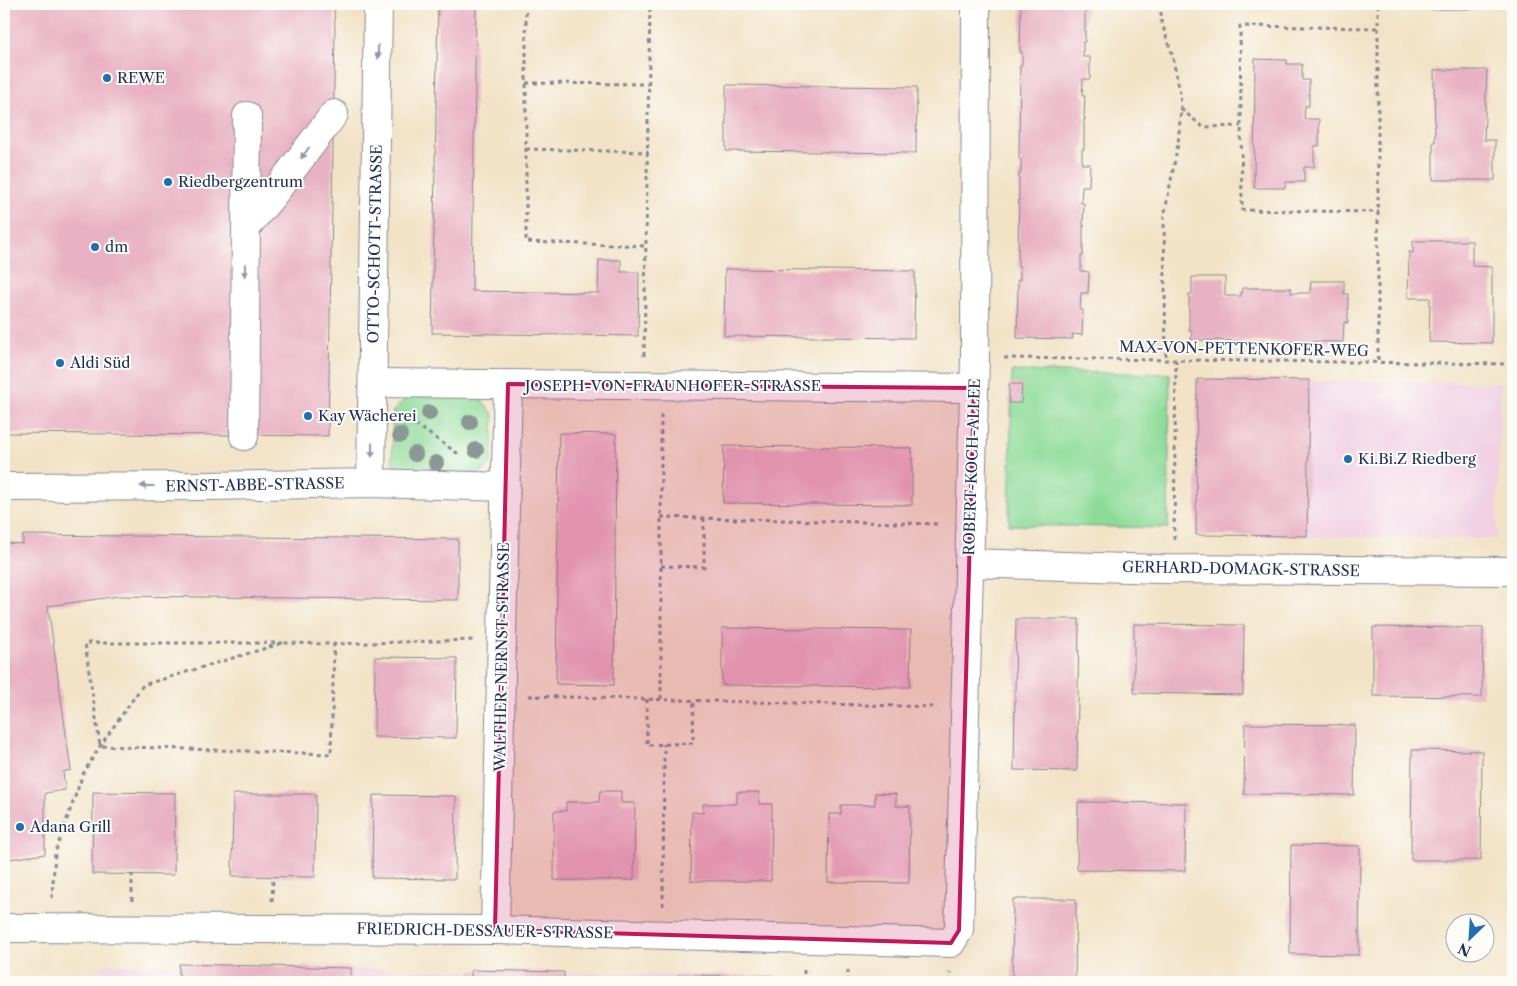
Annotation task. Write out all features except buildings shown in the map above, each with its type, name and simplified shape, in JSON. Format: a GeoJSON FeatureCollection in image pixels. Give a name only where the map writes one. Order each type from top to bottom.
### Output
{"type":"FeatureCollection","features":[{"type":"Feature","properties":{"kind":"street","name":"OTTO-SCHOTT-STRASSE"},"geometry":{"type":"LineString","coordinates":[[371,483],[378,4]]}},
{"type":"Feature","properties":{"kind":"street","name":"ROBERT-KOCH-ALLEE"},"geometry":{"type":"LineString","coordinates":[[959,930],[975,358],[976,4]]}},
{"type":"Feature","properties":{"kind":"street"},"geometry":{"type":"LineString","coordinates":[[246,227],[334,114]]}},
{"type":"Feature","properties":{"kind":"street"},"geometry":{"type":"LineString","coordinates":[[244,436],[247,116]]}},
{"type":"Feature","properties":{"kind":"street","name":"JOSEPH-VON-FRAUNHOFER-STRASSE"},"geometry":{"type":"LineString","coordinates":[[373,389],[508,384],[974,388]]}},
{"type":"Feature","properties":{"kind":"street","name":"WALTHER-NERNST-STRASSE"},"geometry":{"type":"LineString","coordinates":[[495,930],[508,384]]}},
{"type":"Feature","properties":{"kind":"street","name":"ERNST-ABBE-STRASSE"},"geometry":{"type":"LineString","coordinates":[[4,487],[371,483],[506,487]]}},
{"type":"Feature","properties":{"kind":"street","name":"GERHARD-DOMAGK-STRASSE"},"geometry":{"type":"LineString","coordinates":[[969,563],[1174,569],[1513,571]]}},
{"type":"Feature","properties":{"kind":"street","name":"FRIEDRICH-DESSAUER-STRASSE"},"geometry":{"type":"LineString","coordinates":[[4,928],[495,930],[951,943],[959,930]]}},
{"type":"Feature","properties":{"kind":"path"},"geometry":{"type":"LineString","coordinates":[[526,4],[526,242],[647,246]]}},
{"type":"Feature","properties":{"kind":"path"},"geometry":{"type":"LineString","coordinates":[[650,4],[647,246],[652,385],[661,517],[661,700]]}},
{"type":"Feature","properties":{"kind":"path"},"geometry":{"type":"LineString","coordinates":[[1161,4],[1161,20],[1172,54],[1180,93],[1181,109],[1178,144],[1164,218],[1166,360]]}},
{"type":"Feature","properties":{"kind":"path"},"geometry":{"type":"LineString","coordinates":[[1378,4],[1378,362]]}},
{"type":"Feature","properties":{"kind":"path"},"geometry":{"type":"LineString","coordinates":[[1377,28],[1240,26],[1241,126],[1242,210],[1379,212]]}},
{"type":"Feature","properties":{"kind":"path"},"geometry":{"type":"LineString","coordinates":[[526,83],[648,84]]}},
{"type":"Feature","properties":{"kind":"path"},"geometry":{"type":"LineString","coordinates":[[1181,109],[1203,127],[1241,126]]}},
{"type":"Feature","properties":{"kind":"path"},"geometry":{"type":"LineString","coordinates":[[526,149],[648,152]]}},
{"type":"Feature","properties":{"kind":"path","name":"MAX-VON-PETTENKOFER-WEG"},"geometry":{"type":"LineString","coordinates":[[975,358],[1513,364]]}},
{"type":"Feature","properties":{"kind":"path"},"geometry":{"type":"LineString","coordinates":[[1174,569],[1176,360]]}},
{"type":"Feature","properties":{"kind":"path"},"geometry":{"type":"LineString","coordinates":[[373,389],[467,460]]}},
{"type":"Feature","properties":{"kind":"path"},"geometry":{"type":"LineString","coordinates":[[661,517],[970,524]]}},
{"type":"Feature","properties":{"kind":"path"},"geometry":{"type":"LineString","coordinates":[[661,566],[704,567],[704,518]]}},
{"type":"Feature","properties":{"kind":"path"},"geometry":{"type":"LineString","coordinates":[[100,746],[85,643],[334,644],[502,639]]}},
{"type":"Feature","properties":{"kind":"path"},"geometry":{"type":"LineString","coordinates":[[50,928],[55,852],[83,774],[100,746],[143,685],[282,643]]}},
{"type":"Feature","properties":{"kind":"path"},"geometry":{"type":"LineString","coordinates":[[100,746],[331,754],[334,644]]}},
{"type":"Feature","properties":{"kind":"path"},"geometry":{"type":"LineString","coordinates":[[501,695],[965,708]]}},
{"type":"Feature","properties":{"kind":"path"},"geometry":{"type":"LineString","coordinates":[[648,699],[647,744],[693,744],[694,700]]}},
{"type":"Feature","properties":{"kind":"path"},"geometry":{"type":"LineString","coordinates":[[662,934],[664,744]]}},
{"type":"Feature","properties":{"kind":"highlighted area"},"geometry":{"type":"Polygon","coordinates":[[[508,384],[974,388],[959,930],[951,943],[495,930],[508,384]]]}},
{"type":"Feature","properties":{"kind":"shaded area","name":"Ki.Bi.Z Riedberg"},"geometry":{"type":"Polygon","coordinates":[[[1197,379],[1501,383],[1497,539],[1196,535],[1197,379]]]}},
{"type":"Feature","properties":{"kind":"shaded area"},"geometry":{"type":"Polygon","coordinates":[[[104,964],[774,977],[774,982],[88,982],[104,964]]]}},
{"type":"Feature","properties":{"kind":"green space"},"geometry":{"type":"Polygon","coordinates":[[[1012,371],[1170,374],[1168,528],[1009,525],[1012,371]]]}},
{"type":"Feature","properties":{"kind":"green space"},"geometry":{"type":"Polygon","coordinates":[[[407,397],[479,397],[494,415],[491,464],[480,473],[407,473],[392,463],[393,411],[407,397]]]}},
{"type":"Feature","properties":{"kind":"place","name":"REWE"},"geometry":{"type":"Point","coordinates":[107,78]}},
{"type":"Feature","properties":{"kind":"place","name":"Riedbergzentrum"},"geometry":{"type":"Point","coordinates":[168,182]}},
{"type":"Feature","properties":{"kind":"place","name":"dm"},"geometry":{"type":"Point","coordinates":[95,247]}},
{"type":"Feature","properties":{"kind":"place","name":"Aldi Süd"},"geometry":{"type":"Point","coordinates":[60,363]}},
{"type":"Feature","properties":{"kind":"place","name":"Kay Wächerei"},"geometry":{"type":"Point","coordinates":[308,416]}},
{"type":"Feature","properties":{"kind":"place","name":"Ki.Bi.Z Riedberg"},"geometry":{"type":"Point","coordinates":[1348,459]}},
{"type":"Feature","properties":{"kind":"place","name":"Adana Grill"},"geometry":{"type":"Point","coordinates":[20,827]}}]}
